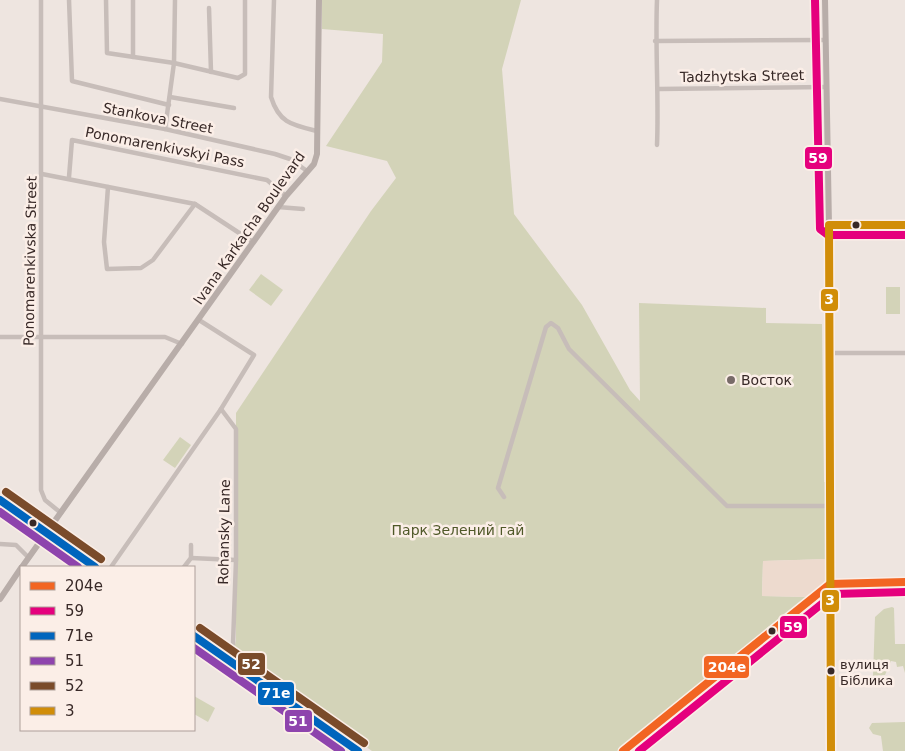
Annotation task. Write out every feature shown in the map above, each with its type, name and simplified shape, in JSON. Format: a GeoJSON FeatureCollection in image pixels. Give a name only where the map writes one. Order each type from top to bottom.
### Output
{"type":"FeatureCollection","features":[{"type":"Feature","properties":{"kind":"street","name":"Ponomarenkivska Street"},"geometry":{"type":"LineString","coordinates":[[41,0],[41,490],[45,500],[61,513]]}},
{"type":"Feature","properties":{"kind":"street"},"geometry":{"type":"LineString","coordinates":[[70,0],[72,81],[169,105]]}},
{"type":"Feature","properties":{"kind":"street"},"geometry":{"type":"LineString","coordinates":[[106,0],[107,52],[174,63],[238,78],[245,74],[245,0]]}},
{"type":"Feature","properties":{"kind":"street"},"geometry":{"type":"LineString","coordinates":[[133,0],[133,57]]}},
{"type":"Feature","properties":{"kind":"street"},"geometry":{"type":"LineString","coordinates":[[165,129],[174,63],[175,0]]}},
{"type":"Feature","properties":{"kind":"street"},"geometry":{"type":"LineString","coordinates":[[274,0],[271,97],[275,111],[292,125],[317,131]]}},
{"type":"Feature","properties":{"kind":"street","name":"Ivana Karkacha Boulevard"},"geometry":{"type":"LineString","coordinates":[[23,566],[278,207],[315,161],[319,0]]}},
{"type":"Feature","properties":{"kind":"street"},"geometry":{"type":"LineString","coordinates":[[656,0],[659,89],[657,146]]}},
{"type":"Feature","properties":{"kind":"street"},"geometry":{"type":"LineString","coordinates":[[825,0],[829,225],[831,751]]}},
{"type":"Feature","properties":{"kind":"street"},"geometry":{"type":"LineString","coordinates":[[209,8],[211,72]]}},
{"type":"Feature","properties":{"kind":"street"},"geometry":{"type":"LineString","coordinates":[[656,41],[826,40]]}},
{"type":"Feature","properties":{"kind":"street","name":"Tadzhytska Street"},"geometry":{"type":"LineString","coordinates":[[659,89],[826,86]]}},
{"type":"Feature","properties":{"kind":"street"},"geometry":{"type":"LineString","coordinates":[[170,97],[234,108]]}},
{"type":"Feature","properties":{"kind":"street","name":"Stankova Street"},"geometry":{"type":"LineString","coordinates":[[0,99],[165,129],[283,156],[307,171]]}},
{"type":"Feature","properties":{"kind":"street","name":"Ponomarenkivskyi Pass"},"geometry":{"type":"LineString","coordinates":[[69,177],[72,140],[267,180],[286,196]]}},
{"type":"Feature","properties":{"kind":"street"},"geometry":{"type":"LineString","coordinates":[[42,174],[69,177],[108,187],[195,204],[254,242]]}},
{"type":"Feature","properties":{"kind":"street"},"geometry":{"type":"LineString","coordinates":[[108,187],[104,242],[106,269],[141,268],[153,260],[195,204]]}},
{"type":"Feature","properties":{"kind":"street"},"geometry":{"type":"LineString","coordinates":[[278,207],[303,209]]}},
{"type":"Feature","properties":{"kind":"street"},"geometry":{"type":"LineString","coordinates":[[829,225],[905,225]]}},
{"type":"Feature","properties":{"kind":"street","name":"Ivana Karkacha Boulevard"},"geometry":{"type":"LineString","coordinates":[[112,566],[221,409],[254,355],[199,320]]}},
{"type":"Feature","properties":{"kind":"street"},"geometry":{"type":"LineString","coordinates":[[504,497],[498,488],[546,327],[551,323],[558,328],[569,349],[727,506],[830,506]]}},
{"type":"Feature","properties":{"kind":"street"},"geometry":{"type":"LineString","coordinates":[[0,337],[165,337],[182,344]]}},
{"type":"Feature","properties":{"kind":"street"},"geometry":{"type":"LineString","coordinates":[[830,354],[905,354]]}},
{"type":"Feature","properties":{"kind":"street","name":"Rohansky Lane"},"geometry":{"type":"LineString","coordinates":[[221,409],[236,429],[236,560],[233,644],[228,659]]}},
{"type":"Feature","properties":{"kind":"street"},"geometry":{"type":"LineString","coordinates":[[0,500],[94,566]]}},
{"type":"Feature","properties":{"kind":"street"},"geometry":{"type":"LineString","coordinates":[[0,544],[16,545],[29,558]]}},
{"type":"Feature","properties":{"kind":"street"},"geometry":{"type":"LineString","coordinates":[[185,566],[191,558],[191,545]]}},
{"type":"Feature","properties":{"kind":"street"},"geometry":{"type":"LineString","coordinates":[[191,558],[236,560]]}},
{"type":"Feature","properties":{"kind":"street","name":"Ivana Karkacha Boulevard"},"geometry":{"type":"LineString","coordinates":[[0,599],[20,571]]}},
{"type":"Feature","properties":{"kind":"street"},"geometry":{"type":"LineString","coordinates":[[623,751],[830,584],[905,582]]}},
{"type":"Feature","properties":{"kind":"street"},"geometry":{"type":"LineString","coordinates":[[195,637],[358,751]]}},
{"type":"Feature","properties":{"kind":"green space","name":"Парк Зелений гай"},"geometry":{"type":"Polygon","coordinates":[[[322,0],[521,0],[502,69],[514,214],[582,305],[630,390],[640,401],[639,303],[766,308],[766,323],[822,324],[824,482],[830,482],[830,559],[763,561],[762,596],[809,597],[619,751],[372,751],[233,654],[236,640],[236,413],[371,211],[396,178],[387,161],[326,146],[382,62],[383,34],[322,29],[322,0]]]}},
{"type":"Feature","properties":{"kind":"green space"},"geometry":{"type":"Polygon","coordinates":[[[261,274],[283,290],[271,306],[249,290],[261,274]]]}},
{"type":"Feature","properties":{"kind":"green space"},"geometry":{"type":"Polygon","coordinates":[[[886,287],[900,287],[900,314],[886,314],[886,287]]]}},
{"type":"Feature","properties":{"kind":"green space"},"geometry":{"type":"Polygon","coordinates":[[[180,437],[191,445],[175,468],[163,460],[180,437]]]}},
{"type":"Feature","properties":{"kind":"green space"},"geometry":{"type":"Polygon","coordinates":[[[894,608],[895,644],[905,644],[905,673],[903,666],[897,667],[896,662],[891,661],[885,675],[873,676],[875,617],[884,609],[894,608]]]}},
{"type":"Feature","properties":{"kind":"green space"},"geometry":{"type":"Polygon","coordinates":[[[195,697],[215,708],[208,722],[195,715],[195,697]]]}},
{"type":"Feature","properties":{"kind":"green space"},"geometry":{"type":"Polygon","coordinates":[[[905,722],[905,751],[883,751],[881,736],[873,734],[869,728],[872,723],[905,722]]]}},
{"type":"Feature","properties":{"kind":"shaded area"},"geometry":{"type":"Polygon","coordinates":[[[826,559],[826,580],[809,597],[762,596],[763,561],[826,559]]]}},
{"type":"Feature","properties":{"kind":"transit line","name":"59"},"geometry":{"type":"LineString","coordinates":[[815,0],[820,229],[828,235],[905,235]]}},
{"type":"Feature","properties":{"kind":"transit line","name":"3"},"geometry":{"type":"LineString","coordinates":[[831,751],[829,225],[905,225]]}},
{"type":"Feature","properties":{"kind":"transit line","name":"52"},"geometry":{"type":"LineString","coordinates":[[6,492],[101,559]]}},
{"type":"Feature","properties":{"kind":"transit line","name":"71е"},"geometry":{"type":"LineString","coordinates":[[0,500],[94,566]]}},
{"type":"Feature","properties":{"kind":"transit line","name":"51"},"geometry":{"type":"LineString","coordinates":[[0,512],[77,566]]}},
{"type":"Feature","properties":{"kind":"transit line","name":"204е"},"geometry":{"type":"LineString","coordinates":[[623,751],[830,584],[905,582]]}},
{"type":"Feature","properties":{"kind":"transit line","name":"59"},"geometry":{"type":"LineString","coordinates":[[639,751],[834,594],[905,592]]}},
{"type":"Feature","properties":{"kind":"transit line","name":"52"},"geometry":{"type":"LineString","coordinates":[[200,628],[364,743]]}},
{"type":"Feature","properties":{"kind":"transit line","name":"71е"},"geometry":{"type":"LineString","coordinates":[[195,637],[358,751]]}},
{"type":"Feature","properties":{"kind":"transit line","name":"51"},"geometry":{"type":"LineString","coordinates":[[195,649],[341,751]]}},
{"type":"Feature","properties":{"kind":"place","name":"Восток"},"geometry":{"type":"Point","coordinates":[731,380]}},
{"type":"Feature","properties":{"kind":"place","name":"вулиця Біблика"},"geometry":{"type":"Point","coordinates":[831,671]}}]}
